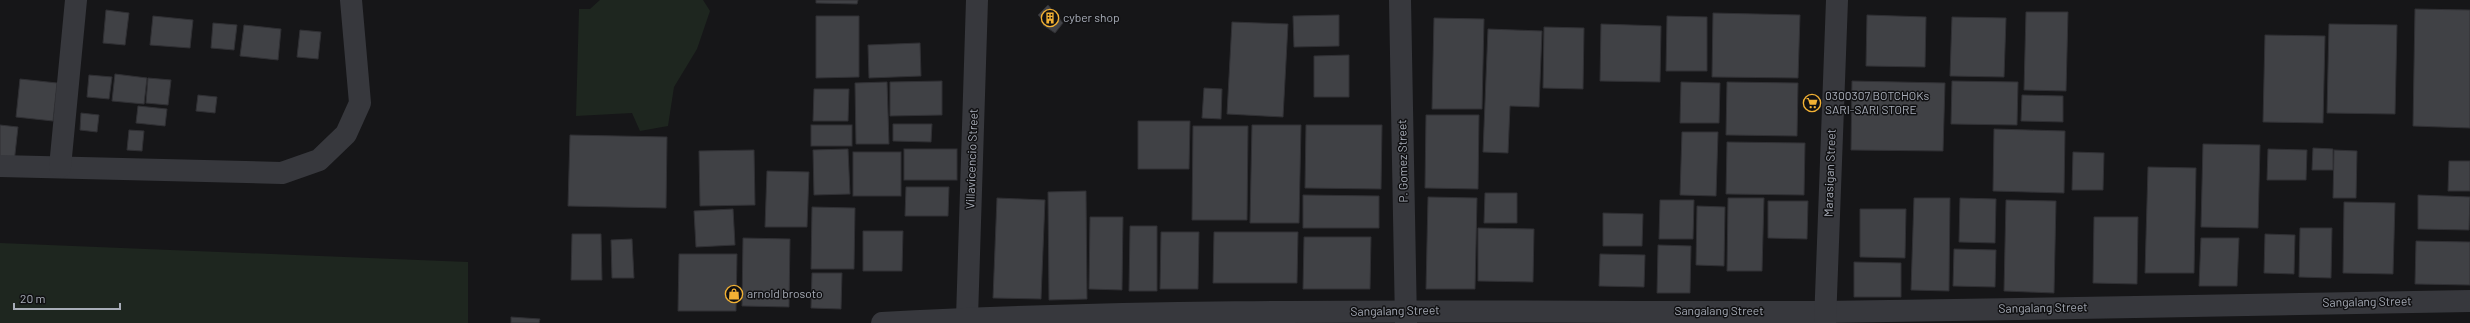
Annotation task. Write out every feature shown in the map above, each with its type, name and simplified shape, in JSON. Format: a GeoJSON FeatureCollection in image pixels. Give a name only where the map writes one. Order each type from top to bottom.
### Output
{"type":"FeatureCollection","features":[{"type":"Feature","properties":{"kind":"street"},"geometry":{"type":"LineString","coordinates":[[60,167],[76,0]]}},
{"type":"Feature","properties":{"kind":"street"},"geometry":{"type":"LineString","coordinates":[[0,166],[282,173],[319,160],[346,134],[360,103],[351,0]]}},
{"type":"Feature","properties":{"kind":"street","name":"Villavicencio Street"},"geometry":{"type":"LineString","coordinates":[[967,318],[977,0]]}},
{"type":"Feature","properties":{"kind":"street","name":"P. Gomez Street"},"geometry":{"type":"LineString","coordinates":[[1400,0],[1406,317]]}},
{"type":"Feature","properties":{"kind":"street","name":"Marasigan Street"},"geometry":{"type":"LineString","coordinates":[[1825,317],[1837,0]]}},
{"type":"Feature","properties":{"kind":"street","name":"Sangalang Street"},"geometry":{"type":"LineString","coordinates":[[882,323],[967,318],[1825,317],[2470,301]]}},
{"type":"Feature","properties":{"kind":"shaded area"},"geometry":{"type":"Polygon","coordinates":[[[600,0],[703,0],[710,11],[697,49],[674,87],[668,126],[640,131],[632,113],[576,116],[579,9],[590,9],[600,0]]]}},
{"type":"Feature","properties":{"kind":"shaded area"},"geometry":{"type":"Polygon","coordinates":[[[0,243],[468,262],[468,323],[0,323],[0,243]]]}},
{"type":"Feature","properties":{"kind":"building"},"geometry":{"type":"Polygon","coordinates":[[[816,0],[858,0],[857,4],[816,3],[816,0]]]}},
{"type":"Feature","properties":{"kind":"building","name":"cyber shop"},"geometry":{"type":"Polygon","coordinates":[[[1048,5],[1063,23],[1055,33],[1043,25],[1045,22],[1038,15],[1048,5]]]}},
{"type":"Feature","properties":{"kind":"building"},"geometry":{"type":"Polygon","coordinates":[[[2415,9],[2470,10],[2470,128],[2413,126],[2415,9]]]}},
{"type":"Feature","properties":{"kind":"building"},"geometry":{"type":"Polygon","coordinates":[[[106,10],[129,13],[125,45],[103,43],[106,10]]]}},
{"type":"Feature","properties":{"kind":"building"},"geometry":{"type":"Polygon","coordinates":[[[2026,12],[2068,12],[2066,91],[2024,90],[2026,12]]]}},
{"type":"Feature","properties":{"kind":"building"},"geometry":{"type":"Polygon","coordinates":[[[1713,13],[1800,15],[1798,78],[1712,77],[1713,13]]]}},
{"type":"Feature","properties":{"kind":"building"},"geometry":{"type":"Polygon","coordinates":[[[1339,15],[1339,46],[1294,47],[1293,16],[1339,15]]]}},
{"type":"Feature","properties":{"kind":"building"},"geometry":{"type":"Polygon","coordinates":[[[1867,15],[1926,17],[1925,67],[1866,66],[1867,15]]]}},
{"type":"Feature","properties":{"kind":"building"},"geometry":{"type":"Polygon","coordinates":[[[153,16],[193,20],[190,48],[150,45],[153,16]]]}},
{"type":"Feature","properties":{"kind":"building"},"geometry":{"type":"Polygon","coordinates":[[[816,16],[859,16],[859,77],[816,78],[816,16]]]}},
{"type":"Feature","properties":{"kind":"building"},"geometry":{"type":"Polygon","coordinates":[[[1667,16],[1707,17],[1707,71],[1666,71],[1667,16]]]}},
{"type":"Feature","properties":{"kind":"building"},"geometry":{"type":"Polygon","coordinates":[[[1952,17],[2006,18],[2004,77],[1950,76],[1952,17]]]}},
{"type":"Feature","properties":{"kind":"building"},"geometry":{"type":"Polygon","coordinates":[[[1434,18],[1484,19],[1482,109],[1432,109],[1434,18]]]}},
{"type":"Feature","properties":{"kind":"building"},"geometry":{"type":"Polygon","coordinates":[[[1232,22],[1288,24],[1283,117],[1227,114],[1232,22]]]}},
{"type":"Feature","properties":{"kind":"building"},"geometry":{"type":"Polygon","coordinates":[[[213,23],[237,25],[234,50],[211,48],[213,23]]]}},
{"type":"Feature","properties":{"kind":"building"},"geometry":{"type":"Polygon","coordinates":[[[1601,24],[1661,26],[1660,82],[1600,81],[1601,24]]]}},
{"type":"Feature","properties":{"kind":"building"},"geometry":{"type":"Polygon","coordinates":[[[2329,24],[2397,25],[2395,114],[2327,113],[2329,24]]]}},
{"type":"Feature","properties":{"kind":"building"},"geometry":{"type":"Polygon","coordinates":[[[244,25],[281,29],[278,60],[240,56],[244,25]]]}},
{"type":"Feature","properties":{"kind":"building"},"geometry":{"type":"Polygon","coordinates":[[[1544,27],[1584,28],[1583,89],[1543,88],[1544,27]]]}},
{"type":"Feature","properties":{"kind":"building"},"geometry":{"type":"Polygon","coordinates":[[[1488,29],[1542,31],[1539,107],[1510,106],[1508,153],[1483,152],[1488,29]]]}},
{"type":"Feature","properties":{"kind":"building"},"geometry":{"type":"Polygon","coordinates":[[[300,30],[321,32],[318,59],[297,57],[300,30]]]}},
{"type":"Feature","properties":{"kind":"building"},"geometry":{"type":"Polygon","coordinates":[[[2265,35],[2325,36],[2323,123],[2263,122],[2265,35]]]}},
{"type":"Feature","properties":{"kind":"building"},"geometry":{"type":"Polygon","coordinates":[[[920,43],[921,76],[869,78],[868,45],[920,43]]]}},
{"type":"Feature","properties":{"kind":"building"},"geometry":{"type":"Polygon","coordinates":[[[1349,55],[1349,97],[1314,97],[1314,56],[1349,55]]]}},
{"type":"Feature","properties":{"kind":"building"},"geometry":{"type":"Polygon","coordinates":[[[115,74],[147,78],[144,104],[112,101],[115,74]]]}},
{"type":"Feature","properties":{"kind":"building"},"geometry":{"type":"Polygon","coordinates":[[[89,75],[112,77],[109,99],[87,97],[89,75]]]}},
{"type":"Feature","properties":{"kind":"building"},"geometry":{"type":"Polygon","coordinates":[[[148,78],[171,80],[168,105],[146,103],[148,78]]]}},
{"type":"Feature","properties":{"kind":"building"},"geometry":{"type":"Polygon","coordinates":[[[20,79],[57,83],[53,121],[16,117],[20,79]]]}},
{"type":"Feature","properties":{"kind":"building"},"geometry":{"type":"Polygon","coordinates":[[[942,81],[942,115],[890,116],[890,82],[942,81]]]}},
{"type":"Feature","properties":{"kind":"building"},"geometry":{"type":"Polygon","coordinates":[[[1852,81],[1945,83],[1943,151],[1851,150],[1852,81]]]}},
{"type":"Feature","properties":{"kind":"building"},"geometry":{"type":"Polygon","coordinates":[[[1952,81],[2018,82],[2017,125],[1951,124],[1952,81]]]}},
{"type":"Feature","properties":{"kind":"building"},"geometry":{"type":"Polygon","coordinates":[[[887,82],[889,144],[856,144],[855,83],[887,82]]]}},
{"type":"Feature","properties":{"kind":"building"},"geometry":{"type":"Polygon","coordinates":[[[1681,82],[1720,83],[1719,123],[1680,123],[1681,82]]]}},
{"type":"Feature","properties":{"kind":"building"},"geometry":{"type":"Polygon","coordinates":[[[1727,82],[1798,83],[1797,136],[1726,135],[1727,82]]]}},
{"type":"Feature","properties":{"kind":"building"},"geometry":{"type":"Polygon","coordinates":[[[1204,88],[1222,89],[1221,119],[1202,118],[1204,88]]]}},
{"type":"Feature","properties":{"kind":"building"},"geometry":{"type":"Polygon","coordinates":[[[814,89],[849,89],[848,121],[813,121],[814,89]]]}},
{"type":"Feature","properties":{"kind":"building"},"geometry":{"type":"Polygon","coordinates":[[[198,95],[217,97],[215,113],[196,111],[198,95]]]}},
{"type":"Feature","properties":{"kind":"building"},"geometry":{"type":"Polygon","coordinates":[[[2022,95],[2063,96],[2063,122],[2021,121],[2022,95]]]}},
{"type":"Feature","properties":{"kind":"building"},"geometry":{"type":"Polygon","coordinates":[[[138,106],[167,109],[165,126],[136,123],[138,106]]]}},
{"type":"Feature","properties":{"kind":"building"},"geometry":{"type":"Polygon","coordinates":[[[81,113],[99,115],[97,132],[80,130],[81,113]]]}},
{"type":"Feature","properties":{"kind":"building"},"geometry":{"type":"Polygon","coordinates":[[[1426,115],[1479,115],[1478,189],[1425,188],[1426,115]]]}},
{"type":"Feature","properties":{"kind":"building"},"geometry":{"type":"Polygon","coordinates":[[[1138,121],[1190,121],[1189,169],[1138,169],[1138,121]]]}},
{"type":"Feature","properties":{"kind":"building"},"geometry":{"type":"Polygon","coordinates":[[[893,124],[932,124],[931,142],[893,141],[893,124]]]}},
{"type":"Feature","properties":{"kind":"building"},"geometry":{"type":"Polygon","coordinates":[[[0,125],[18,127],[14,163],[0,161],[0,125]]]}},
{"type":"Feature","properties":{"kind":"building"},"geometry":{"type":"Polygon","coordinates":[[[811,125],[852,125],[852,146],[811,146],[811,125]]]}},
{"type":"Feature","properties":{"kind":"building"},"geometry":{"type":"Polygon","coordinates":[[[1252,125],[1301,125],[1299,223],[1250,223],[1252,125]]]}},
{"type":"Feature","properties":{"kind":"building"},"geometry":{"type":"Polygon","coordinates":[[[1306,125],[1382,125],[1381,189],[1305,188],[1306,125]]]}},
{"type":"Feature","properties":{"kind":"building"},"geometry":{"type":"Polygon","coordinates":[[[1193,126],[1248,126],[1247,220],[1192,220],[1193,126]]]}},
{"type":"Feature","properties":{"kind":"building"},"geometry":{"type":"Polygon","coordinates":[[[1994,129],[2065,131],[2064,193],[1993,191],[1994,129]]]}},
{"type":"Feature","properties":{"kind":"building"},"geometry":{"type":"Polygon","coordinates":[[[129,130],[144,131],[142,151],[127,150],[129,130]]]}},
{"type":"Feature","properties":{"kind":"building"},"geometry":{"type":"Polygon","coordinates":[[[1682,132],[1718,132],[1716,196],[1680,195],[1682,132]]]}},
{"type":"Feature","properties":{"kind":"building"},"geometry":{"type":"Polygon","coordinates":[[[570,135],[667,137],[666,208],[568,206],[570,135]]]}},
{"type":"Feature","properties":{"kind":"building"},"geometry":{"type":"Polygon","coordinates":[[[1727,142],[1805,143],[1804,195],[1726,194],[1727,142]]]}},
{"type":"Feature","properties":{"kind":"building"},"geometry":{"type":"Polygon","coordinates":[[[2203,144],[2260,145],[2258,228],[2201,227],[2203,144]]]}},
{"type":"Feature","properties":{"kind":"building"},"geometry":{"type":"Polygon","coordinates":[[[2313,148],[2333,149],[2333,170],[2312,170],[2313,148]]]}},
{"type":"Feature","properties":{"kind":"building"},"geometry":{"type":"Polygon","coordinates":[[[848,149],[850,194],[814,195],[813,150],[848,149]]]}},
{"type":"Feature","properties":{"kind":"building"},"geometry":{"type":"Polygon","coordinates":[[[904,149],[957,149],[957,180],[904,180],[904,149]]]}},
{"type":"Feature","properties":{"kind":"building"},"geometry":{"type":"Polygon","coordinates":[[[2268,149],[2307,150],[2306,180],[2267,180],[2268,149]]]}},
{"type":"Feature","properties":{"kind":"building"},"geometry":{"type":"Polygon","coordinates":[[[754,150],[755,205],[700,206],[699,151],[754,150]]]}},
{"type":"Feature","properties":{"kind":"building"},"geometry":{"type":"Polygon","coordinates":[[[2334,150],[2357,151],[2356,198],[2333,198],[2334,150]]]}},
{"type":"Feature","properties":{"kind":"building"},"geometry":{"type":"Polygon","coordinates":[[[853,152],[901,152],[901,196],[853,196],[853,152]]]}},
{"type":"Feature","properties":{"kind":"building"},"geometry":{"type":"Polygon","coordinates":[[[2073,152],[2104,153],[2103,190],[2072,190],[2073,152]]]}},
{"type":"Feature","properties":{"kind":"building"},"geometry":{"type":"Polygon","coordinates":[[[2449,161],[2470,161],[2470,191],[2448,191],[2449,161]]]}},
{"type":"Feature","properties":{"kind":"building"},"geometry":{"type":"Polygon","coordinates":[[[2148,167],[2196,168],[2194,273],[2145,273],[2148,167]]]}},
{"type":"Feature","properties":{"kind":"building"},"geometry":{"type":"Polygon","coordinates":[[[767,171],[809,172],[807,227],[765,227],[767,171]]]}},
{"type":"Feature","properties":{"kind":"building"},"geometry":{"type":"Polygon","coordinates":[[[906,187],[949,187],[948,216],[905,216],[906,187]]]}},
{"type":"Feature","properties":{"kind":"building"},"geometry":{"type":"Polygon","coordinates":[[[1086,191],[1087,299],[1049,300],[1048,192],[1086,191]]]}},
{"type":"Feature","properties":{"kind":"building"},"geometry":{"type":"Polygon","coordinates":[[[1485,193],[1517,193],[1517,223],[1484,223],[1485,193]]]}},
{"type":"Feature","properties":{"kind":"building"},"geometry":{"type":"Polygon","coordinates":[[[1303,195],[1379,196],[1379,228],[1303,228],[1303,195]]]}},
{"type":"Feature","properties":{"kind":"building"},"geometry":{"type":"Polygon","coordinates":[[[2418,195],[2470,197],[2469,230],[2418,229],[2418,195]]]}},
{"type":"Feature","properties":{"kind":"building"},"geometry":{"type":"Polygon","coordinates":[[[1428,197],[1477,198],[1475,289],[1426,289],[1428,197]]]}},
{"type":"Feature","properties":{"kind":"building"},"geometry":{"type":"Polygon","coordinates":[[[997,198],[1045,200],[1041,299],[993,298],[997,198]]]}},
{"type":"Feature","properties":{"kind":"building"},"geometry":{"type":"Polygon","coordinates":[[[1728,198],[1764,198],[1762,271],[1727,271],[1728,198]]]}},
{"type":"Feature","properties":{"kind":"building"},"geometry":{"type":"Polygon","coordinates":[[[1914,198],[1950,198],[1949,291],[1911,290],[1914,198]]]}},
{"type":"Feature","properties":{"kind":"building"},"geometry":{"type":"Polygon","coordinates":[[[1960,198],[1996,199],[1995,243],[1959,242],[1960,198]]]}},
{"type":"Feature","properties":{"kind":"building"},"geometry":{"type":"Polygon","coordinates":[[[1660,200],[1694,200],[1693,239],[1659,239],[1660,200]]]}},
{"type":"Feature","properties":{"kind":"building"},"geometry":{"type":"Polygon","coordinates":[[[2006,200],[2056,201],[2054,293],[2004,291],[2006,200]]]}},
{"type":"Feature","properties":{"kind":"building"},"geometry":{"type":"Polygon","coordinates":[[[1768,201],[1808,201],[1807,239],[1768,238],[1768,201]]]}},
{"type":"Feature","properties":{"kind":"building"},"geometry":{"type":"Polygon","coordinates":[[[2344,202],[2395,203],[2393,274],[2343,273],[2344,202]]]}},
{"type":"Feature","properties":{"kind":"building"},"geometry":{"type":"Polygon","coordinates":[[[1697,206],[1725,207],[1724,266],[1696,265],[1697,206]]]}},
{"type":"Feature","properties":{"kind":"building"},"geometry":{"type":"Polygon","coordinates":[[[812,207],[855,208],[854,269],[811,269],[812,207]]]}},
{"type":"Feature","properties":{"kind":"building"},"geometry":{"type":"Polygon","coordinates":[[[733,209],[735,245],[696,247],[694,211],[733,209]]]}},
{"type":"Feature","properties":{"kind":"building"},"geometry":{"type":"Polygon","coordinates":[[[1860,209],[1906,209],[1905,258],[1860,257],[1860,209]]]}},
{"type":"Feature","properties":{"kind":"building"},"geometry":{"type":"Polygon","coordinates":[[[1603,213],[1643,214],[1642,246],[1603,246],[1603,213]]]}},
{"type":"Feature","properties":{"kind":"building"},"geometry":{"type":"Polygon","coordinates":[[[1090,217],[1123,217],[1122,290],[1089,289],[1090,217]]]}},
{"type":"Feature","properties":{"kind":"building"},"geometry":{"type":"Polygon","coordinates":[[[2094,217],[2138,217],[2137,284],[2093,283],[2094,217]]]}},
{"type":"Feature","properties":{"kind":"building"},"geometry":{"type":"Polygon","coordinates":[[[1130,226],[1157,226],[1157,291],[1129,291],[1130,226]]]}},
{"type":"Feature","properties":{"kind":"building"},"geometry":{"type":"Polygon","coordinates":[[[1478,228],[1534,229],[1533,282],[1478,281],[1478,228]]]}},
{"type":"Feature","properties":{"kind":"building"},"geometry":{"type":"Polygon","coordinates":[[[2300,228],[2332,228],[2331,278],[2299,277],[2300,228]]]}},
{"type":"Feature","properties":{"kind":"building"},"geometry":{"type":"Polygon","coordinates":[[[863,231],[903,231],[902,271],[863,271],[863,231]]]}},
{"type":"Feature","properties":{"kind":"building"},"geometry":{"type":"Polygon","coordinates":[[[1161,232],[1199,232],[1198,289],[1160,289],[1161,232]]]}},
{"type":"Feature","properties":{"kind":"building"},"geometry":{"type":"Polygon","coordinates":[[[1214,232],[1298,232],[1297,283],[1213,283],[1214,232]]]}},
{"type":"Feature","properties":{"kind":"building"},"geometry":{"type":"Polygon","coordinates":[[[572,234],[601,234],[602,280],[571,280],[572,234]]]}},
{"type":"Feature","properties":{"kind":"building"},"geometry":{"type":"Polygon","coordinates":[[[2265,234],[2295,235],[2294,274],[2264,273],[2265,234]]]}},
{"type":"Feature","properties":{"kind":"building"},"geometry":{"type":"Polygon","coordinates":[[[1304,237],[1371,237],[1370,289],[1303,289],[1304,237]]]}},
{"type":"Feature","properties":{"kind":"building"},"geometry":{"type":"Polygon","coordinates":[[[743,238],[790,239],[789,307],[742,306],[743,238]]]}},
{"type":"Feature","properties":{"kind":"building"},"geometry":{"type":"Polygon","coordinates":[[[2201,238],[2239,238],[2237,286],[2199,286],[2201,238]]]}},
{"type":"Feature","properties":{"kind":"building"},"geometry":{"type":"Polygon","coordinates":[[[632,239],[634,278],[612,278],[611,240],[632,239]]]}},
{"type":"Feature","properties":{"kind":"building"},"geometry":{"type":"Polygon","coordinates":[[[2416,241],[2470,242],[2470,285],[2415,284],[2416,241]]]}},
{"type":"Feature","properties":{"kind":"building"},"geometry":{"type":"Polygon","coordinates":[[[1658,245],[1691,246],[1690,293],[1657,293],[1658,245]]]}},
{"type":"Feature","properties":{"kind":"building"},"geometry":{"type":"Polygon","coordinates":[[[1954,249],[1996,250],[1995,287],[1953,286],[1954,249]]]}},
{"type":"Feature","properties":{"kind":"building"},"geometry":{"type":"Polygon","coordinates":[[[679,254],[737,254],[736,311],[678,311],[679,254]]]}},
{"type":"Feature","properties":{"kind":"building"},"geometry":{"type":"Polygon","coordinates":[[[1600,254],[1645,255],[1644,287],[1599,286],[1600,254]]]}},
{"type":"Feature","properties":{"kind":"building"},"geometry":{"type":"Polygon","coordinates":[[[1854,262],[1901,263],[1901,297],[1854,297],[1854,262]]]}},
{"type":"Feature","properties":{"kind":"building"},"geometry":{"type":"Polygon","coordinates":[[[812,273],[842,273],[841,309],[811,308],[812,273]]]}},
{"type":"Feature","properties":{"kind":"building"},"geometry":{"type":"Polygon","coordinates":[[[511,317],[540,319],[539,323],[511,323],[511,317]]]}},
{"type":"Feature","properties":{"kind":"place","name":"cyber shop"},"geometry":{"type":"Point","coordinates":[1050,18]}},
{"type":"Feature","properties":{"kind":"place","name":"0300307 BOTCHOKs SARI-SARI STORE"},"geometry":{"type":"Point","coordinates":[1812,103]}},
{"type":"Feature","properties":{"kind":"place","name":"arnold brosoto"},"geometry":{"type":"Point","coordinates":[734,294]}}]}
